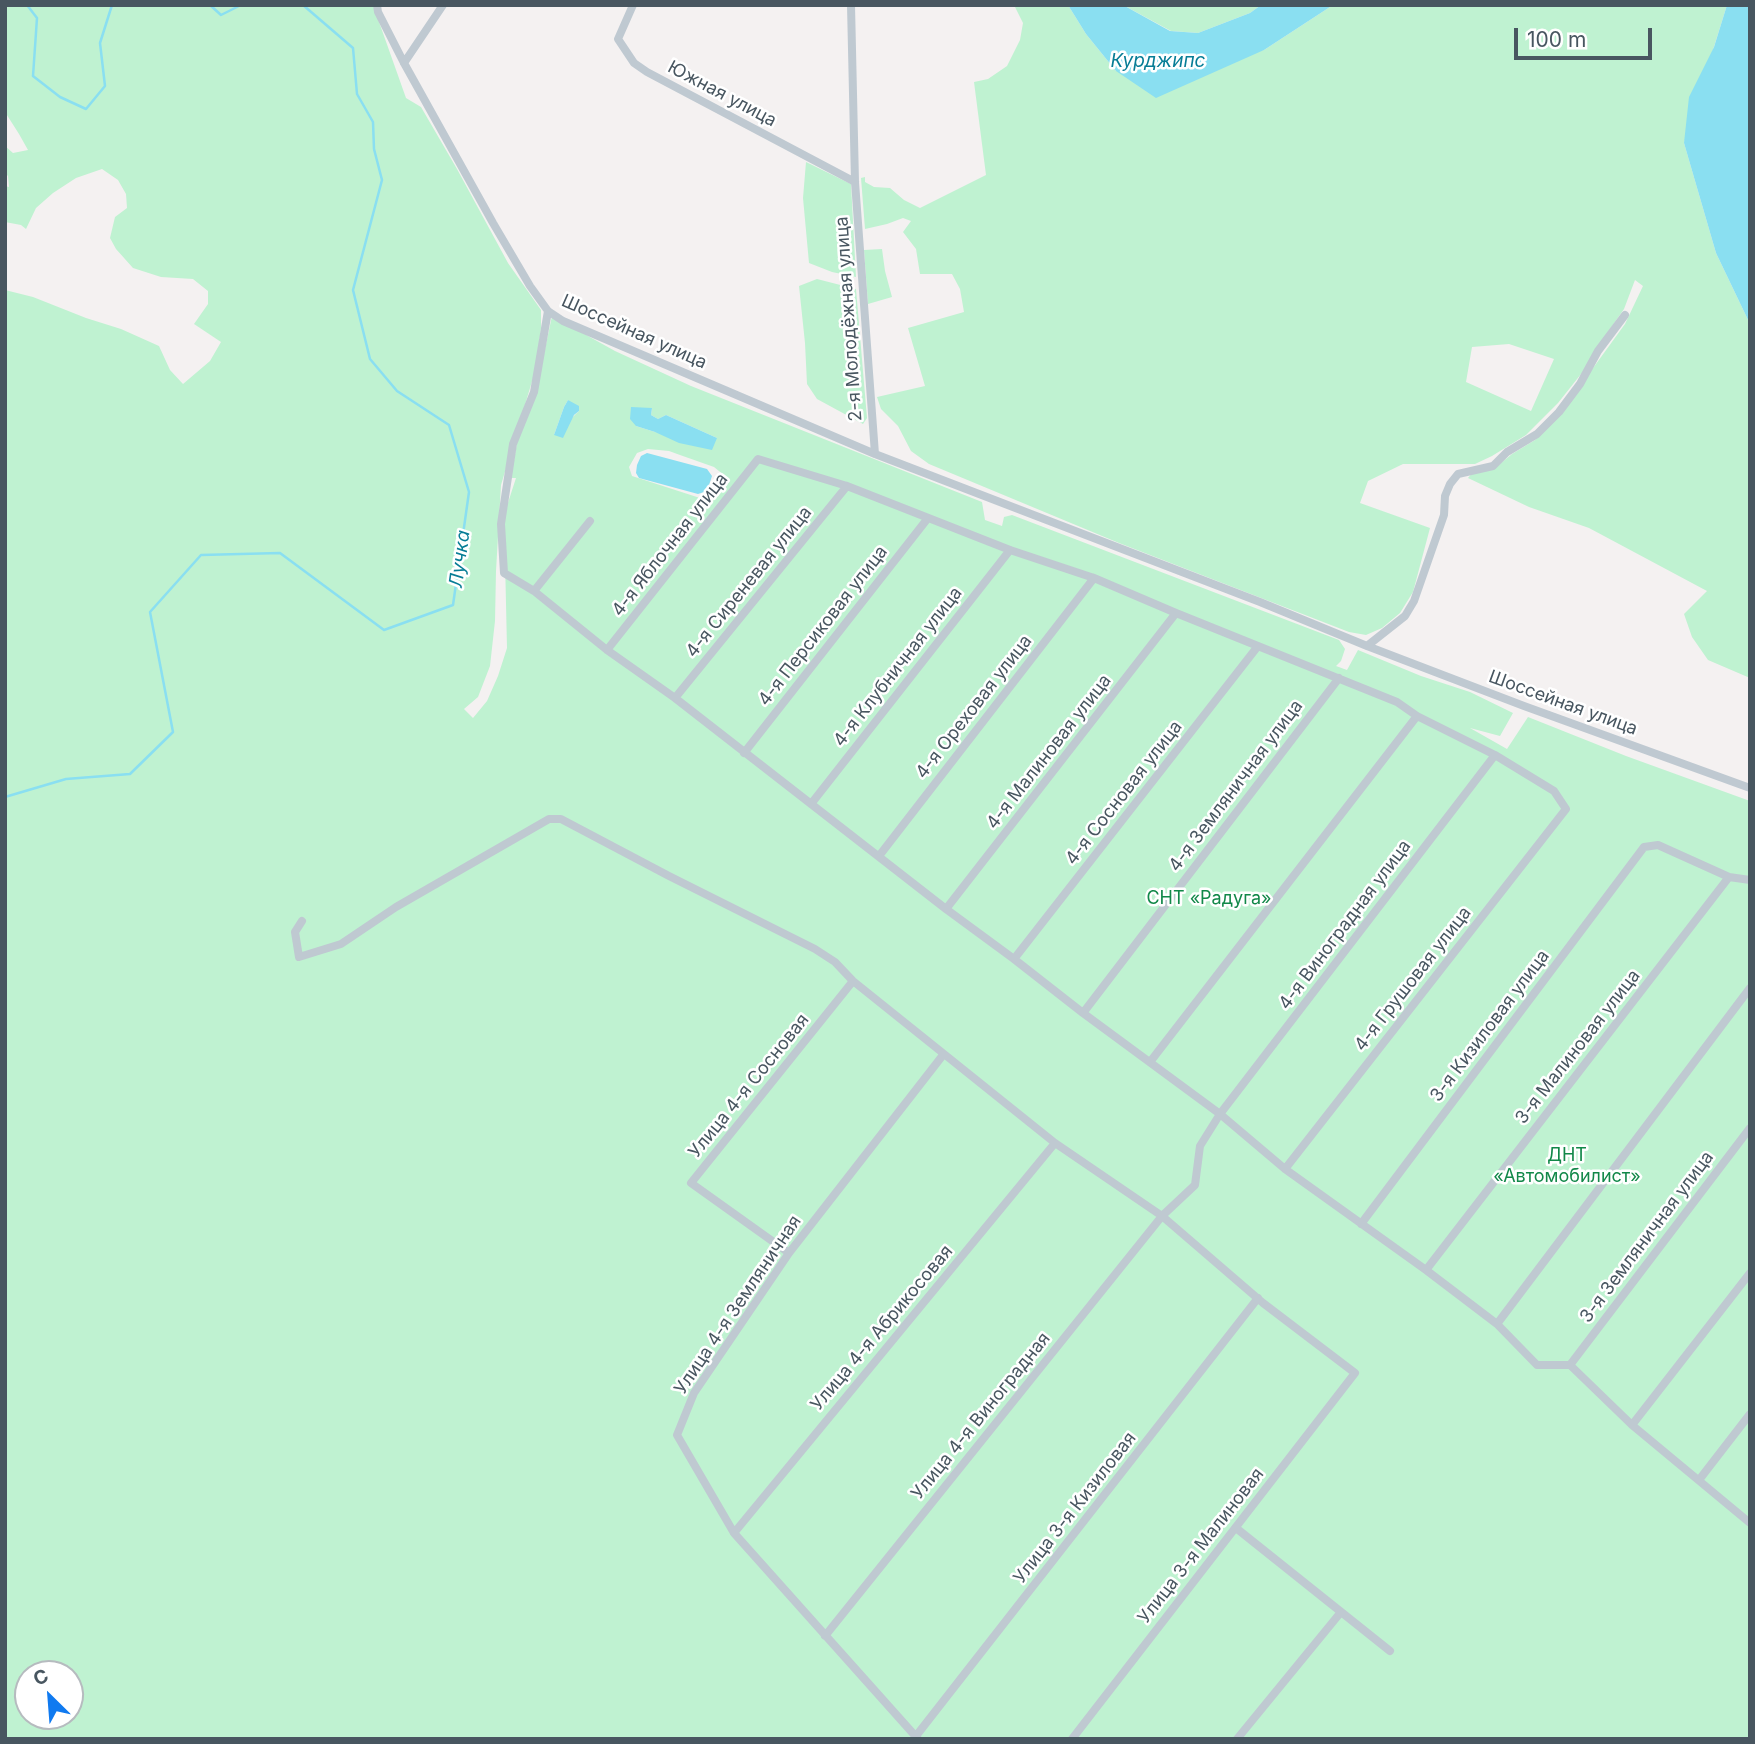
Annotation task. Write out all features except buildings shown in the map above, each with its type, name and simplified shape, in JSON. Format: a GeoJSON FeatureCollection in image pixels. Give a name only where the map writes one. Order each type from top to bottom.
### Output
{"type":"FeatureCollection","features":[{"type":"Feature","properties":{"kind":"street","name":"Шоссейная улица"},"geometry":{"type":"LineString","coordinates":[[377,5],[404,63],[530,286],[548,311],[563,321],[875,454],[1524,706],[1750,788]]}},
{"type":"Feature","properties":{"kind":"street"},"geometry":{"type":"LineString","coordinates":[[404,63],[443,5]]}},
{"type":"Feature","properties":{"kind":"street","name":"Южная улица"},"geometry":{"type":"LineString","coordinates":[[633,5],[618,38],[634,63],[855,182]]}},
{"type":"Feature","properties":{"kind":"street","name":"2-я Молодёжная улица"},"geometry":{"type":"LineString","coordinates":[[851,5],[855,182],[875,454]]}},
{"type":"Feature","properties":{"kind":"street"},"geometry":{"type":"LineString","coordinates":[[548,311],[534,392],[513,444],[501,524],[504,573],[534,591],[607,650],[675,698],[946,909],[1220,1114],[1285,1169],[1497,1324],[1537,1365],[1570,1365],[1632,1425],[1750,1523]]}},
{"type":"Feature","properties":{"kind":"street"},"geometry":{"type":"LineString","coordinates":[[1367,646],[1405,615],[1414,601],[1444,515],[1445,496],[1450,484],[1458,474],[1493,466],[1507,452],[1536,434],[1559,412],[1625,315]]}},
{"type":"Feature","properties":{"kind":"street","name":"4-я Яблочная улица"},"geometry":{"type":"LineString","coordinates":[[607,650],[758,459],[847,486]]}},
{"type":"Feature","properties":{"kind":"street"},"geometry":{"type":"LineString","coordinates":[[847,486],[1010,550],[1094,578],[1339,678],[1396,702],[1495,755]]}},
{"type":"Feature","properties":{"kind":"street","name":"4-я Сиреневая улица"},"geometry":{"type":"LineString","coordinates":[[675,698],[847,486]]}},
{"type":"Feature","properties":{"kind":"street","name":"4-я Персиковая улица"},"geometry":{"type":"LineString","coordinates":[[744,753],[928,518]]}},
{"type":"Feature","properties":{"kind":"street"},"geometry":{"type":"LineString","coordinates":[[534,591],[590,521]]}},
{"type":"Feature","properties":{"kind":"street","name":"4-я Клубничная улица"},"geometry":{"type":"LineString","coordinates":[[811,804],[1010,550]]}},
{"type":"Feature","properties":{"kind":"street","name":"4-я Ореховая улица"},"geometry":{"type":"LineString","coordinates":[[879,856],[1094,578]]}},
{"type":"Feature","properties":{"kind":"street","name":"4-я Малиновая улица"},"geometry":{"type":"LineString","coordinates":[[946,909],[1177,613]]}},
{"type":"Feature","properties":{"kind":"street","name":"4-я Сосновая улица"},"geometry":{"type":"LineString","coordinates":[[1014,959],[1258,646]]}},
{"type":"Feature","properties":{"kind":"street","name":"4-я Земляничная улица"},"geometry":{"type":"LineString","coordinates":[[1083,1013],[1339,678]]}},
{"type":"Feature","properties":{"kind":"street"},"geometry":{"type":"LineString","coordinates":[[1150,1062],[1418,716]]}},
{"type":"Feature","properties":{"kind":"street","name":"4-я Грушовая улица"},"geometry":{"type":"LineString","coordinates":[[1285,1169],[1566,809],[1554,791],[1495,755]]}},
{"type":"Feature","properties":{"kind":"street","name":"4-я Виноградная улица"},"geometry":{"type":"LineString","coordinates":[[1162,1216],[1195,1185],[1200,1146],[1220,1114],[1495,755]]}},
{"type":"Feature","properties":{"kind":"street"},"geometry":{"type":"LineString","coordinates":[[302,921],[295,932],[299,957],[341,943],[396,907],[549,819],[561,819],[815,949],[835,962],[853,981],[943,1055],[1055,1143],[1162,1216],[1258,1298]]}},
{"type":"Feature","properties":{"kind":"street","name":"3-я Кизиловая улица"},"geometry":{"type":"LineString","coordinates":[[1361,1224],[1644,847],[1658,845],[1729,877]]}},
{"type":"Feature","properties":{"kind":"street"},"geometry":{"type":"LineString","coordinates":[[1729,877],[1750,880]]}},
{"type":"Feature","properties":{"kind":"street","name":"3-я Малиновая улица"},"geometry":{"type":"LineString","coordinates":[[1426,1270],[1729,877]]}},
{"type":"Feature","properties":{"kind":"street","name":"Улица 4-я Сосновая"},"geometry":{"type":"LineString","coordinates":[[789,1253],[691,1183],[853,981]]}},
{"type":"Feature","properties":{"kind":"street"},"geometry":{"type":"LineString","coordinates":[[1497,1324],[1750,988]]}},
{"type":"Feature","properties":{"kind":"street","name":"Улица 4-я Земляничная"},"geometry":{"type":"LineString","coordinates":[[917,1738],[734,1533],[677,1435],[694,1393],[789,1253],[943,1055]]}},
{"type":"Feature","properties":{"kind":"street","name":"3-я Земляничная улица"},"geometry":{"type":"LineString","coordinates":[[1570,1365],[1750,1128]]}},
{"type":"Feature","properties":{"kind":"street","name":"Улица 4-я Абрикосовая"},"geometry":{"type":"LineString","coordinates":[[734,1533],[1055,1143]]}},
{"type":"Feature","properties":{"kind":"street","name":"Улица 4-я Виноградная"},"geometry":{"type":"LineString","coordinates":[[825,1636],[1162,1216]]}},
{"type":"Feature","properties":{"kind":"street"},"geometry":{"type":"LineString","coordinates":[[1632,1425],[1750,1273]]}},
{"type":"Feature","properties":{"kind":"street","name":"Улица 3-я Малиновая"},"geometry":{"type":"LineString","coordinates":[[1072,1739],[1355,1373],[1258,1298]]}},
{"type":"Feature","properties":{"kind":"street","name":"Улица 3-я Кизиловая"},"geometry":{"type":"LineString","coordinates":[[917,1738],[1258,1298]]}},
{"type":"Feature","properties":{"kind":"street"},"geometry":{"type":"LineString","coordinates":[[1699,1480],[1750,1414]]}},
{"type":"Feature","properties":{"kind":"street"},"geometry":{"type":"LineString","coordinates":[[1236,1528],[1390,1651]]}},
{"type":"Feature","properties":{"kind":"street"},"geometry":{"type":"LineString","coordinates":[[1237,1739],[1341,1612]]}},
{"type":"Feature","properties":{"kind":"green space"},"geometry":{"type":"Polygon","coordinates":[[[5,5],[373,5],[406,98],[421,107],[508,263],[541,310],[536,368],[501,485],[495,621],[490,666],[478,697],[464,709],[473,718],[487,701],[507,648],[504,515],[516,478],[511,478],[518,437],[538,382],[552,316],[615,351],[691,386],[982,502],[985,520],[1002,526],[1004,517],[1012,515],[1339,640],[1345,649],[1336,666],[1347,670],[1358,650],[1421,676],[1470,692],[1513,713],[1500,736],[1470,728],[1507,749],[1528,717],[1750,801],[1750,1739],[5,1739],[5,290],[33,297],[121,329],[159,346],[170,370],[183,384],[210,361],[221,342],[194,324],[208,304],[208,291],[193,279],[161,277],[133,268],[116,249],[110,238],[115,217],[127,208],[126,194],[118,180],[102,169],[76,178],[53,193],[36,208],[26,229],[21,225],[5,222],[5,186],[9,187],[5,173],[5,146],[13,153],[28,150],[5,112],[5,5]],[[568,400],[564,407],[554,435],[579,411],[568,400]],[[652,408],[636,426],[655,432],[717,438],[666,415],[658,419],[651,415],[652,408]],[[648,449],[637,453],[629,467],[632,476],[700,498],[725,476],[714,467],[669,451],[648,449]]]}},
{"type":"Feature","properties":{"kind":"green space"},"geometry":{"type":"Polygon","coordinates":[[[1014,5],[1068,5],[1086,34],[1116,71],[1264,50],[1333,5],[1727,5],[1684,143],[1716,253],[1750,324],[1750,678],[1708,660],[1692,637],[1684,614],[1707,591],[1589,528],[1529,507],[1468,478],[1473,472],[1495,468],[1535,440],[1556,419],[1625,324],[1643,286],[1635,280],[1624,309],[1585,369],[1558,403],[1526,435],[1475,464],[1403,464],[1368,481],[1360,503],[1430,528],[1413,592],[1400,613],[1382,628],[1366,635],[1349,632],[1119,543],[929,464],[911,451],[898,426],[881,409],[877,397],[925,386],[908,328],[964,312],[960,289],[952,274],[920,274],[916,249],[903,232],[911,221],[903,218],[865,229],[861,178],[865,177],[865,182],[874,187],[890,188],[904,200],[920,208],[986,175],[974,82],[988,79],[1007,66],[1020,40],[1023,23],[1014,5]],[[1509,344],[1472,347],[1466,382],[1531,411],[1554,359],[1509,344]]]}},
{"type":"Feature","properties":{"kind":"green space"},"geometry":{"type":"Polygon","coordinates":[[[1123,5],[1261,5],[1250,13],[1198,33],[1171,31],[1123,5]]]}},
{"type":"Feature","properties":{"kind":"green space"},"geometry":{"type":"Polygon","coordinates":[[[806,162],[851,184],[856,277],[809,263],[803,198],[806,162]]]}},
{"type":"Feature","properties":{"kind":"green space"},"geometry":{"type":"Polygon","coordinates":[[[882,249],[892,297],[868,304],[864,250],[882,249]]]}},
{"type":"Feature","properties":{"kind":"green space"},"geometry":{"type":"Polygon","coordinates":[[[817,279],[856,289],[867,418],[863,424],[817,399],[807,384],[799,286],[817,279]]]}},
{"type":"Feature","properties":{"kind":"water","name":"Курджипс"},"geometry":{"type":"Polygon","coordinates":[[[1068,5],[1123,5],[1170,31],[1198,33],[1250,13],[1261,5],[1333,5],[1264,50],[1156,98],[1116,71],[1086,34],[1068,5]]]}},
{"type":"Feature","properties":{"kind":"water"},"geometry":{"type":"Polygon","coordinates":[[[1727,5],[1750,5],[1750,324],[1716,253],[1684,143],[1689,97],[1714,47],[1727,5]]]}},
{"type":"Feature","properties":{"kind":"water"},"geometry":{"type":"Polygon","coordinates":[[[568,400],[579,406],[579,411],[574,415],[563,438],[554,435],[568,400]]]}},
{"type":"Feature","properties":{"kind":"water"},"geometry":{"type":"Polygon","coordinates":[[[631,407],[652,408],[651,415],[658,419],[666,415],[717,438],[712,450],[679,443],[636,426],[630,419],[631,407]]]}},
{"type":"Feature","properties":{"kind":"water"},"geometry":{"type":"Polygon","coordinates":[[[647,453],[707,469],[712,476],[707,491],[698,494],[639,478],[636,473],[637,465],[641,456],[647,453]]]}},
{"type":"Feature","properties":{"kind":"waterway","name":"Лучка"},"geometry":{"type":"LineString","coordinates":[[27,5],[37,18],[33,76],[60,97],[86,109],[105,86],[100,43],[112,5]]}},
{"type":"Feature","properties":{"kind":"waterway","name":"Лучка"},"geometry":{"type":"LineString","coordinates":[[210,5],[221,15],[241,5]]}},
{"type":"Feature","properties":{"kind":"waterway","name":"Лучка"},"geometry":{"type":"LineString","coordinates":[[5,797],[66,779],[130,774],[173,732],[150,612],[201,555],[280,553],[384,630],[453,605],[469,492],[449,425],[397,391],[370,359],[353,290],[382,180],[374,149],[373,122],[357,94],[353,48],[303,5]]}},
{"type":"Feature","properties":{"kind":"park label","name":"СНТ «Радуга»"},"geometry":{"type":"Point","coordinates":[1209,899]}},
{"type":"Feature","properties":{"kind":"park label","name":"ДНТ «Автомобилист»"},"geometry":{"type":"Point","coordinates":[1567,1166]}}]}
